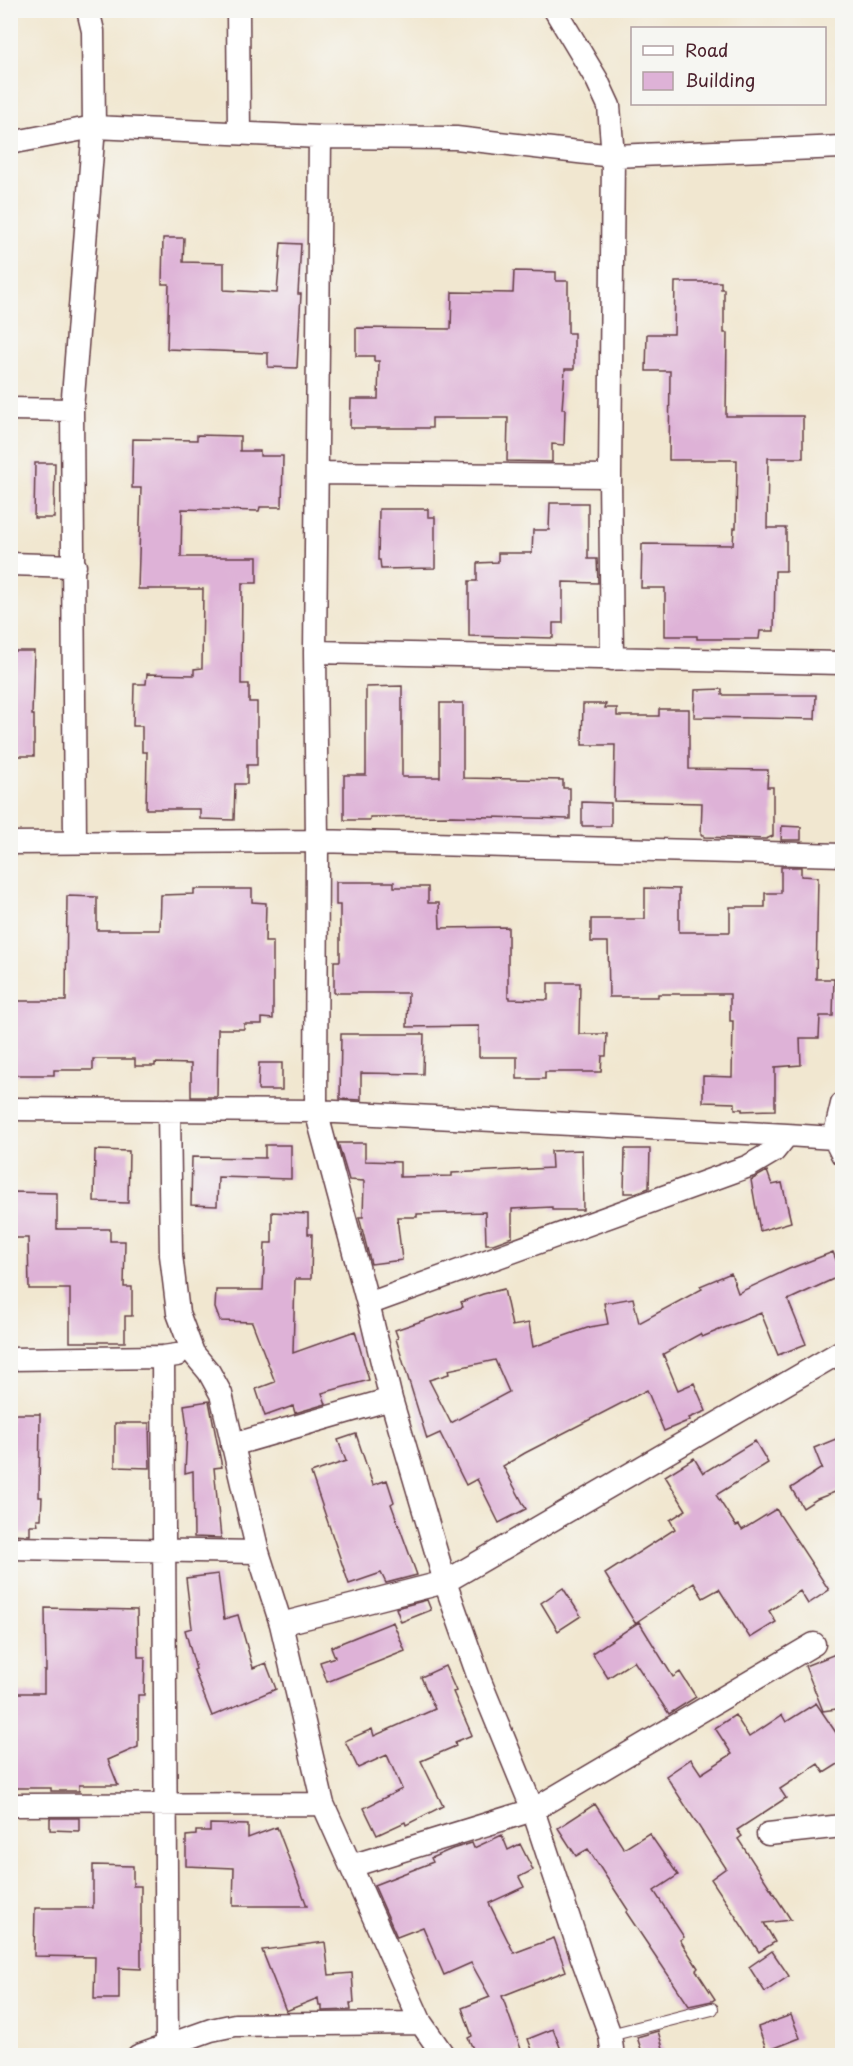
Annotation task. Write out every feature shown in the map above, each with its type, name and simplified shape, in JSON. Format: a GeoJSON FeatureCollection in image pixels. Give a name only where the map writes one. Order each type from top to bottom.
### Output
{"type":"FeatureCollection","features":[{"type":"Feature","properties":{"kind":"street"},"geometry":{"type":"LineString","coordinates":[[75,841],[75,566],[72,410],[94,127],[93,31],[88,10]]}},
{"type":"Feature","properties":{"kind":"street"},"geometry":{"type":"LineString","coordinates":[[237,10],[239,133]]}},
{"type":"Feature","properties":{"kind":"street"},"geometry":{"type":"LineString","coordinates":[[555,10],[597,80],[609,106],[613,156],[610,476],[612,659]]}},
{"type":"Feature","properties":{"kind":"street"},"geometry":{"type":"LineString","coordinates":[[10,143],[94,127],[320,137],[456,138],[613,156],[843,147]]}},
{"type":"Feature","properties":{"kind":"street"},"geometry":{"type":"LineString","coordinates":[[320,137],[315,652],[316,1111],[391,1399],[445,1582],[480,1681],[533,1810],[612,2045]]}},
{"type":"Feature","properties":{"kind":"street"},"geometry":{"type":"LineString","coordinates":[[10,409],[72,410]]}},
{"type":"Feature","properties":{"kind":"street"},"geometry":{"type":"LineString","coordinates":[[317,472],[610,476]]}},
{"type":"Feature","properties":{"kind":"street"},"geometry":{"type":"LineString","coordinates":[[10,564],[75,566]]}},
{"type":"Feature","properties":{"kind":"street"},"geometry":{"type":"LineString","coordinates":[[315,652],[843,663]]}},
{"type":"Feature","properties":{"kind":"street"},"geometry":{"type":"LineString","coordinates":[[10,843],[317,841],[843,855]]}},
{"type":"Feature","properties":{"kind":"street"},"geometry":{"type":"LineString","coordinates":[[10,1109],[316,1111],[787,1136],[838,1146],[843,1104]]}},
{"type":"Feature","properties":{"kind":"street"},"geometry":{"type":"LineString","coordinates":[[169,1110],[171,1255],[178,1313],[193,1353],[209,1372],[221,1394],[258,1552],[280,1624],[323,1804],[421,2023],[444,2055]]}},
{"type":"Feature","properties":{"kind":"street"},"geometry":{"type":"LineString","coordinates":[[368,1304],[748,1166],[774,1151],[787,1136]]}},
{"type":"Feature","properties":{"kind":"street"},"geometry":{"type":"LineString","coordinates":[[280,1624],[445,1582],[843,1351]]}},
{"type":"Feature","properties":{"kind":"street"},"geometry":{"type":"LineString","coordinates":[[10,1359],[163,1357],[193,1353]]}},
{"type":"Feature","properties":{"kind":"street"},"geometry":{"type":"LineString","coordinates":[[163,1357],[167,2045]]}},
{"type":"Feature","properties":{"kind":"street"},"geometry":{"type":"LineString","coordinates":[[232,1445],[391,1399]]}},
{"type":"Feature","properties":{"kind":"street"},"geometry":{"type":"LineString","coordinates":[[10,1548],[258,1552]]}},
{"type":"Feature","properties":{"kind":"street"},"geometry":{"type":"LineString","coordinates":[[351,1866],[533,1810],[814,1644]]}},
{"type":"Feature","properties":{"kind":"street"},"geometry":{"type":"LineString","coordinates":[[10,1805],[323,1804]]}},
{"type":"Feature","properties":{"kind":"street"},"geometry":{"type":"LineString","coordinates":[[768,1834],[843,1826]]}},
{"type":"Feature","properties":{"kind":"street"},"geometry":{"type":"LineString","coordinates":[[138,2055],[211,2030],[235,2025],[421,2023]]}},
{"type":"Feature","properties":{"kind":"lane"},"geometry":{"type":"LineString","coordinates":[[612,2045],[712,2009]]}},
{"type":"Feature","properties":{"kind":"building"},"geometry":{"type":"Polygon","coordinates":[[[163,238],[184,238],[183,262],[224,263],[224,290],[277,293],[281,243],[301,244],[297,368],[268,367],[268,353],[167,349],[169,284],[162,284],[163,238]]]}},
{"type":"Feature","properties":{"kind":"building"},"geometry":{"type":"Polygon","coordinates":[[[514,271],[556,272],[556,281],[568,281],[568,333],[574,333],[574,369],[565,369],[562,409],[565,409],[564,445],[552,444],[552,462],[507,461],[508,418],[432,418],[432,428],[350,428],[351,399],[378,399],[379,361],[374,361],[374,356],[356,356],[356,328],[451,329],[452,292],[513,293],[514,271]]]}},
{"type":"Feature","properties":{"kind":"building"},"geometry":{"type":"Polygon","coordinates":[[[675,282],[721,282],[721,289],[724,289],[724,333],[727,333],[726,416],[803,416],[803,458],[768,458],[767,528],[786,528],[786,571],[775,571],[774,631],[760,631],[759,639],[697,639],[697,636],[665,636],[665,588],[641,588],[642,544],[733,545],[734,528],[736,528],[737,460],[669,460],[670,371],[646,371],[647,334],[674,334],[675,282]]]}},
{"type":"Feature","properties":{"kind":"building"},"geometry":{"type":"Polygon","coordinates":[[[197,435],[240,436],[240,451],[260,451],[260,456],[283,456],[282,507],[260,507],[259,511],[182,509],[181,557],[257,557],[257,583],[242,583],[241,684],[249,684],[249,702],[257,702],[257,765],[247,765],[247,784],[235,784],[234,820],[200,819],[200,809],[146,809],[147,752],[142,752],[142,726],[133,726],[134,684],[146,684],[147,674],[194,675],[194,669],[202,668],[203,589],[138,589],[141,488],[132,488],[133,439],[197,440],[197,435]]]}},
{"type":"Feature","properties":{"kind":"building"},"geometry":{"type":"Polygon","coordinates":[[[35,463],[55,463],[54,518],[34,518],[35,463]]]}},
{"type":"Feature","properties":{"kind":"building"},"geometry":{"type":"Polygon","coordinates":[[[550,503],[588,503],[588,559],[597,559],[598,583],[563,582],[563,623],[553,623],[553,638],[469,636],[469,581],[477,581],[477,563],[498,562],[498,553],[532,553],[533,530],[549,530],[550,503]]]}},
{"type":"Feature","properties":{"kind":"building"},"geometry":{"type":"Polygon","coordinates":[[[379,509],[428,509],[428,517],[435,517],[435,568],[381,569],[380,560],[378,560],[379,509]]]}},
{"type":"Feature","properties":{"kind":"building"},"geometry":{"type":"Polygon","coordinates":[[[10,651],[34,651],[32,715],[34,715],[34,756],[10,756],[10,651]]]}},
{"type":"Feature","properties":{"kind":"building"},"geometry":{"type":"Polygon","coordinates":[[[402,686],[402,777],[440,777],[440,703],[463,703],[463,778],[563,780],[563,788],[570,788],[570,819],[452,816],[370,817],[370,820],[344,820],[344,775],[366,775],[366,687],[402,686]]]}},
{"type":"Feature","properties":{"kind":"building"},"geometry":{"type":"Polygon","coordinates":[[[722,689],[722,695],[816,695],[815,719],[694,717],[695,690],[722,689]]]}},
{"type":"Feature","properties":{"kind":"building"},"geometry":{"type":"Polygon","coordinates":[[[583,704],[606,704],[605,708],[617,708],[617,716],[659,716],[659,709],[689,709],[689,769],[768,770],[767,787],[773,787],[773,836],[766,839],[704,837],[701,835],[702,803],[614,801],[615,745],[582,745],[583,704]]]}},
{"type":"Feature","properties":{"kind":"building"},"geometry":{"type":"Polygon","coordinates":[[[582,802],[611,803],[611,826],[582,826],[582,802]]]}},
{"type":"Feature","properties":{"kind":"building"},"geometry":{"type":"Polygon","coordinates":[[[782,826],[801,827],[801,840],[781,840],[782,826]]]}},
{"type":"Feature","properties":{"kind":"building"},"geometry":{"type":"Polygon","coordinates":[[[781,867],[801,867],[801,876],[818,877],[816,979],[834,979],[833,1016],[820,1016],[819,1038],[800,1038],[801,1065],[775,1067],[775,1110],[742,1111],[742,1109],[735,1109],[735,1103],[703,1102],[703,1076],[732,1077],[733,1021],[730,1021],[730,994],[609,997],[608,942],[591,942],[591,919],[645,919],[645,888],[679,889],[679,932],[730,932],[730,907],[765,907],[765,893],[781,893],[781,867]]]}},
{"type":"Feature","properties":{"kind":"building"},"geometry":{"type":"Polygon","coordinates":[[[336,882],[394,882],[394,887],[428,887],[428,903],[439,903],[440,928],[508,927],[508,997],[510,999],[548,1000],[548,983],[580,983],[579,1034],[607,1034],[606,1056],[602,1056],[601,1072],[545,1072],[545,1079],[517,1079],[517,1057],[479,1057],[479,1026],[407,1027],[408,993],[334,993],[334,961],[340,961],[340,905],[336,905],[336,882]]]}},
{"type":"Feature","properties":{"kind":"building"},"geometry":{"type":"Polygon","coordinates":[[[194,889],[252,889],[252,902],[266,903],[265,942],[273,942],[273,1019],[262,1018],[262,1024],[244,1024],[244,1029],[218,1029],[217,1097],[191,1097],[191,1064],[155,1063],[155,1066],[135,1066],[135,1059],[93,1059],[93,1070],[54,1070],[54,1075],[13,1075],[14,1026],[10,1026],[10,1001],[66,1001],[67,896],[97,897],[97,930],[160,930],[161,895],[194,894],[194,889]]]}},
{"type":"Feature","properties":{"kind":"building"},"geometry":{"type":"Polygon","coordinates":[[[341,1034],[424,1034],[423,1074],[361,1073],[361,1100],[340,1099],[341,1034]]]}},
{"type":"Feature","properties":{"kind":"building"},"geometry":{"type":"Polygon","coordinates":[[[259,1063],[282,1063],[282,1090],[258,1090],[259,1063]]]}},
{"type":"Feature","properties":{"kind":"building"},"geometry":{"type":"Polygon","coordinates":[[[338,1143],[365,1143],[365,1161],[400,1162],[400,1177],[452,1176],[452,1173],[552,1168],[551,1151],[582,1150],[583,1210],[552,1210],[552,1207],[512,1209],[512,1237],[493,1244],[486,1244],[485,1212],[417,1214],[417,1217],[397,1217],[402,1260],[371,1264],[359,1217],[363,1217],[364,1181],[349,1180],[338,1143]]]}},
{"type":"Feature","properties":{"kind":"building"},"geometry":{"type":"Polygon","coordinates":[[[265,1145],[291,1145],[291,1179],[218,1177],[217,1206],[191,1205],[192,1157],[265,1158],[265,1145]]]}},
{"type":"Feature","properties":{"kind":"building"},"geometry":{"type":"Polygon","coordinates":[[[625,1149],[650,1149],[649,1188],[635,1193],[624,1193],[625,1149]]]}},
{"type":"Feature","properties":{"kind":"building"},"geometry":{"type":"Polygon","coordinates":[[[95,1150],[129,1151],[128,1203],[94,1202],[95,1150]]]}},
{"type":"Feature","properties":{"kind":"building"},"geometry":{"type":"Polygon","coordinates":[[[767,1171],[772,1185],[782,1183],[791,1222],[760,1231],[751,1180],[767,1171]]]}},
{"type":"Feature","properties":{"kind":"building"},"geometry":{"type":"Polygon","coordinates":[[[11,1192],[57,1193],[57,1229],[110,1229],[110,1241],[125,1241],[124,1287],[132,1287],[132,1316],[125,1316],[125,1342],[70,1342],[70,1289],[29,1289],[28,1238],[10,1238],[11,1192]]]}},
{"type":"Feature","properties":{"kind":"building"},"geometry":{"type":"Polygon","coordinates":[[[272,1212],[308,1214],[308,1234],[312,1234],[311,1279],[295,1279],[293,1353],[355,1331],[369,1380],[322,1393],[326,1404],[295,1413],[293,1406],[265,1416],[256,1389],[275,1382],[252,1322],[220,1321],[215,1308],[216,1290],[263,1290],[265,1243],[272,1243],[272,1212]]]}},
{"type":"Feature","properties":{"kind":"building"},"geometry":{"type":"Polygon","coordinates":[[[833,1252],[842,1275],[788,1300],[806,1344],[778,1355],[761,1313],[702,1337],[700,1334],[663,1354],[678,1390],[694,1383],[706,1411],[664,1431],[647,1390],[525,1453],[503,1466],[526,1509],[499,1523],[477,1479],[466,1485],[440,1433],[427,1439],[395,1330],[463,1307],[461,1302],[504,1289],[512,1326],[529,1323],[533,1347],[590,1327],[608,1324],[604,1303],[633,1298],[639,1323],[702,1289],[700,1286],[731,1273],[738,1293],[789,1269],[833,1252]],[[495,1360],[448,1370],[449,1374],[429,1380],[451,1423],[509,1392],[495,1360]]]}},
{"type":"Feature","properties":{"kind":"building"},"geometry":{"type":"Polygon","coordinates":[[[209,1401],[222,1467],[214,1468],[221,1538],[194,1537],[193,1471],[185,1473],[187,1428],[184,1405],[209,1401]]]}},
{"type":"Feature","properties":{"kind":"building"},"geometry":{"type":"Polygon","coordinates":[[[11,1414],[40,1414],[41,1519],[37,1519],[38,1525],[30,1525],[30,1535],[10,1534],[11,1414]]]}},
{"type":"Feature","properties":{"kind":"building"},"geometry":{"type":"Polygon","coordinates":[[[115,1423],[149,1423],[150,1468],[115,1467],[115,1423]]]}},
{"type":"Feature","properties":{"kind":"building"},"geometry":{"type":"Polygon","coordinates":[[[356,1434],[373,1485],[387,1480],[394,1502],[391,1504],[417,1575],[386,1583],[381,1573],[349,1584],[311,1473],[346,1461],[338,1440],[356,1434]]]}},
{"type":"Feature","properties":{"kind":"building"},"geometry":{"type":"Polygon","coordinates":[[[843,1436],[843,1489],[817,1499],[803,1508],[791,1488],[822,1468],[814,1448],[843,1436]]]}},
{"type":"Feature","properties":{"kind":"building"},"geometry":{"type":"Polygon","coordinates":[[[755,1441],[768,1463],[716,1495],[736,1526],[739,1525],[742,1530],[776,1509],[829,1590],[808,1604],[800,1591],[769,1611],[776,1622],[750,1638],[719,1589],[703,1598],[694,1583],[635,1623],[605,1574],[675,1529],[670,1520],[686,1510],[665,1476],[694,1458],[703,1473],[755,1441]]]}},
{"type":"Feature","properties":{"kind":"building"},"geometry":{"type":"Polygon","coordinates":[[[218,1574],[224,1619],[238,1615],[253,1668],[266,1663],[276,1689],[212,1716],[194,1670],[196,1669],[185,1630],[192,1628],[186,1578],[218,1574]]]}},
{"type":"Feature","properties":{"kind":"building"},"geometry":{"type":"Polygon","coordinates":[[[563,1588],[581,1616],[558,1631],[541,1603],[563,1588]]]}},
{"type":"Feature","properties":{"kind":"building"},"geometry":{"type":"Polygon","coordinates":[[[427,1600],[431,1610],[401,1622],[396,1608],[427,1600]]]}},
{"type":"Feature","properties":{"kind":"building"},"geometry":{"type":"Polygon","coordinates":[[[45,1608],[137,1610],[138,1657],[145,1657],[144,1695],[138,1695],[138,1747],[108,1760],[118,1785],[79,1785],[79,1791],[10,1788],[10,1693],[44,1693],[45,1608]]]}},
{"type":"Feature","properties":{"kind":"building"},"geometry":{"type":"Polygon","coordinates":[[[393,1622],[405,1651],[327,1682],[320,1662],[335,1657],[331,1647],[393,1622]]]}},
{"type":"Feature","properties":{"kind":"building"},"geometry":{"type":"Polygon","coordinates":[[[639,1622],[673,1677],[680,1672],[696,1697],[669,1714],[634,1661],[608,1678],[592,1653],[639,1622]]]}},
{"type":"Feature","properties":{"kind":"building"},"geometry":{"type":"Polygon","coordinates":[[[843,1651],[843,1708],[823,1711],[805,1666],[843,1651]]]}},
{"type":"Feature","properties":{"kind":"building"},"geometry":{"type":"Polygon","coordinates":[[[445,1666],[456,1691],[453,1692],[472,1735],[455,1742],[456,1746],[421,1761],[443,1806],[406,1825],[405,1822],[377,1835],[364,1808],[402,1789],[387,1755],[358,1768],[345,1741],[372,1729],[374,1736],[435,1709],[421,1677],[445,1666]]]}},
{"type":"Feature","properties":{"kind":"building"},"geometry":{"type":"Polygon","coordinates":[[[816,1703],[843,1743],[843,1761],[824,1773],[818,1764],[780,1789],[786,1798],[737,1830],[742,1836],[738,1839],[791,1920],[764,1923],[775,1942],[759,1952],[711,1879],[726,1868],[666,1776],[691,1759],[701,1774],[732,1754],[715,1728],[735,1715],[749,1737],[782,1715],[786,1722],[816,1703]]]}},
{"type":"Feature","properties":{"kind":"building"},"geometry":{"type":"Polygon","coordinates":[[[595,1804],[624,1849],[649,1833],[678,1875],[654,1891],[684,1937],[680,1940],[715,1999],[712,2001],[689,2006],[626,1912],[628,1910],[588,1849],[576,1856],[558,1828],[595,1804]]]}},
{"type":"Feature","properties":{"kind":"building"},"geometry":{"type":"Polygon","coordinates":[[[50,1818],[79,1818],[79,1831],[50,1830],[50,1818]]]}},
{"type":"Feature","properties":{"kind":"building"},"geometry":{"type":"Polygon","coordinates":[[[210,1824],[248,1825],[248,1838],[277,1827],[307,1906],[233,1906],[234,1868],[186,1866],[186,1836],[196,1835],[196,1831],[210,1831],[210,1824]]]}},
{"type":"Feature","properties":{"kind":"building"},"geometry":{"type":"Polygon","coordinates":[[[502,1835],[508,1850],[520,1844],[533,1870],[519,1877],[524,1887],[489,1903],[514,1953],[554,1938],[566,1971],[502,1996],[521,2049],[508,2055],[476,2055],[468,2038],[472,2036],[462,2008],[490,1997],[471,1963],[444,1975],[423,1927],[397,1937],[374,1885],[433,1862],[431,1858],[452,1849],[472,1843],[474,1848],[502,1835]]]}},
{"type":"Feature","properties":{"kind":"building"},"geometry":{"type":"Polygon","coordinates":[[[93,1865],[133,1866],[133,1886],[141,1886],[141,1969],[119,1968],[119,1999],[94,1999],[95,1957],[34,1956],[35,1908],[93,1908],[93,1865]]]}},
{"type":"Feature","properties":{"kind":"building"},"geometry":{"type":"Polygon","coordinates":[[[325,1942],[329,1975],[352,1973],[354,2003],[350,2003],[351,2010],[322,2011],[318,1998],[286,2011],[262,1950],[325,1942]]]}},
{"type":"Feature","properties":{"kind":"building"},"geometry":{"type":"Polygon","coordinates":[[[772,1951],[789,1976],[765,1992],[749,1967],[772,1951]]]}},
{"type":"Feature","properties":{"kind":"building"},"geometry":{"type":"Polygon","coordinates":[[[791,2015],[800,2038],[767,2051],[758,2027],[791,2015]]]}},
{"type":"Feature","properties":{"kind":"building"},"geometry":{"type":"Polygon","coordinates":[[[553,2029],[563,2055],[534,2055],[528,2039],[553,2029]]]}},
{"type":"Feature","properties":{"kind":"building"},"geometry":{"type":"Polygon","coordinates":[[[658,2031],[665,2055],[643,2055],[637,2037],[658,2031]]]}}]}
